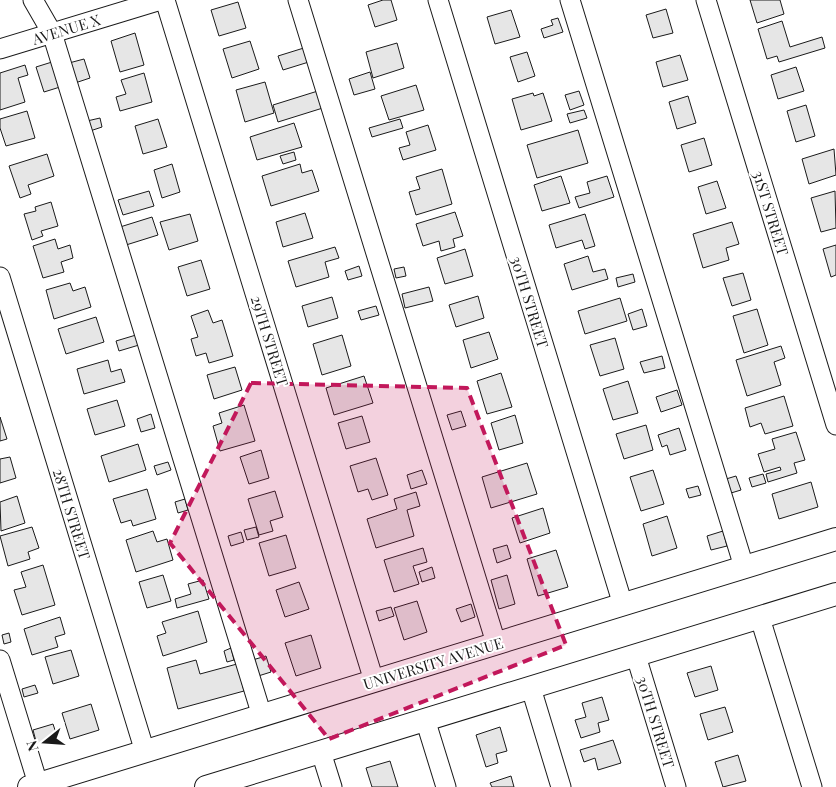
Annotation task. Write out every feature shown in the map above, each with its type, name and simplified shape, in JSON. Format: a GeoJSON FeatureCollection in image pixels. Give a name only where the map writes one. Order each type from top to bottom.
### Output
{"type":"FeatureCollection","features":[{"type":"Feature","properties":{"kind":"main road","name":"UNIVERSITY AVENUE"},"geometry":{"type":"LineString","coordinates":[[34,786],[836,539]]}},
{"type":"Feature","properties":{"kind":"main road"},"geometry":{"type":"LineString","coordinates":[[212,786],[836,594]]}},
{"type":"Feature","properties":{"kind":"street"},"geometry":{"type":"LineString","coordinates":[[33,0],[52,33],[262,716]]}},
{"type":"Feature","properties":{"kind":"street","name":"AVENUE X"},"geometry":{"type":"LineString","coordinates":[[0,49],[161,0]]}},
{"type":"Feature","properties":{"kind":"street","name":"29TH STREET"},"geometry":{"type":"LineString","coordinates":[[165,0],[374,681]]}},
{"type":"Feature","properties":{"kind":"street"},"geometry":{"type":"LineString","coordinates":[[298,0],[496,644]]}},
{"type":"Feature","properties":{"kind":"street","name":"30TH STREET"},"geometry":{"type":"LineString","coordinates":[[438,0],[623,605]]}},
{"type":"Feature","properties":{"kind":"street"},"geometry":{"type":"LineString","coordinates":[[570,0],[744,567]]}},
{"type":"Feature","properties":{"kind":"street","name":"31ST STREET"},"geometry":{"type":"LineString","coordinates":[[706,0],[836,425]]}},
{"type":"Feature","properties":{"kind":"street","name":"28TH STREET"},"geometry":{"type":"LineString","coordinates":[[0,277],[145,752]]}},
{"type":"Feature","properties":{"kind":"street"},"geometry":{"type":"LineString","coordinates":[[760,618],[812,787]]}},
{"type":"Feature","properties":{"kind":"street","name":"30TH STREET"},"geometry":{"type":"LineString","coordinates":[[636,656],[676,787]]}},
{"type":"Feature","properties":{"kind":"street"},"geometry":{"type":"LineString","coordinates":[[0,660],[34,786]]}},
{"type":"Feature","properties":{"kind":"street"},"geometry":{"type":"LineString","coordinates":[[531,688],[561,787]]}},
{"type":"Feature","properties":{"kind":"street"},"geometry":{"type":"LineString","coordinates":[[425,720],[446,787]]}},
{"type":"Feature","properties":{"kind":"street"},"geometry":{"type":"LineString","coordinates":[[321,752],[332,787]]}},
{"type":"Feature","properties":{"kind":"highlighted area"},"geometry":{"type":"Polygon","coordinates":[[[251,383],[467,388],[566,645],[329,739],[170,543],[251,383]]]}},
{"type":"Feature","properties":{"kind":"building"},"geometry":{"type":"Polygon","coordinates":[[[383,0],[391,0],[397,20],[375,27],[368,5],[383,0]]]}},
{"type":"Feature","properties":{"kind":"building"},"geometry":{"type":"Polygon","coordinates":[[[750,0],[780,0],[784,14],[757,23],[750,0]]]}},
{"type":"Feature","properties":{"kind":"building"},"geometry":{"type":"Polygon","coordinates":[[[238,2],[246,28],[219,36],[211,10],[238,2]]]}},
{"type":"Feature","properties":{"kind":"building"},"geometry":{"type":"Polygon","coordinates":[[[666,9],[673,33],[653,38],[646,15],[666,9]]]}},
{"type":"Feature","properties":{"kind":"building"},"geometry":{"type":"Polygon","coordinates":[[[511,10],[520,37],[495,44],[487,17],[511,10]]]}},
{"type":"Feature","properties":{"kind":"building"},"geometry":{"type":"Polygon","coordinates":[[[558,18],[563,32],[544,38],[541,29],[553,25],[551,20],[558,18]]]}},
{"type":"Feature","properties":{"kind":"building"},"geometry":{"type":"Polygon","coordinates":[[[782,21],[790,47],[822,37],[825,48],[779,62],[777,56],[767,59],[758,29],[782,21]]]}},
{"type":"Feature","properties":{"kind":"building"},"geometry":{"type":"Polygon","coordinates":[[[135,33],[144,65],[120,72],[111,41],[135,33]]]}},
{"type":"Feature","properties":{"kind":"building"},"geometry":{"type":"Polygon","coordinates":[[[250,41],[259,69],[232,78],[223,49],[250,41]]]}},
{"type":"Feature","properties":{"kind":"building"},"geometry":{"type":"Polygon","coordinates":[[[397,43],[404,68],[373,78],[366,52],[397,43]]]}},
{"type":"Feature","properties":{"kind":"building"},"geometry":{"type":"Polygon","coordinates":[[[307,47],[312,61],[283,70],[278,56],[307,47]]]}},
{"type":"Feature","properties":{"kind":"building"},"geometry":{"type":"Polygon","coordinates":[[[527,52],[535,76],[518,82],[510,57],[527,52]]]}},
{"type":"Feature","properties":{"kind":"building"},"geometry":{"type":"Polygon","coordinates":[[[680,55],[688,80],[663,87],[656,62],[680,55]]]}},
{"type":"Feature","properties":{"kind":"building"},"geometry":{"type":"Polygon","coordinates":[[[84,59],[90,78],[75,83],[69,63],[84,59]]]}},
{"type":"Feature","properties":{"kind":"building"},"geometry":{"type":"Polygon","coordinates":[[[52,62],[60,87],[44,92],[36,67],[52,62]]]}},
{"type":"Feature","properties":{"kind":"building"},"geometry":{"type":"Polygon","coordinates":[[[25,65],[28,75],[18,78],[25,102],[0,110],[0,73],[25,65]]]}},
{"type":"Feature","properties":{"kind":"building"},"geometry":{"type":"Polygon","coordinates":[[[796,67],[804,91],[778,99],[771,75],[796,67]]]}},
{"type":"Feature","properties":{"kind":"building"},"geometry":{"type":"Polygon","coordinates":[[[370,72],[375,89],[354,95],[349,79],[370,72]]]}},
{"type":"Feature","properties":{"kind":"building"},"geometry":{"type":"Polygon","coordinates":[[[144,73],[152,102],[120,111],[116,97],[126,94],[121,80],[144,73]]]}},
{"type":"Feature","properties":{"kind":"building"},"geometry":{"type":"Polygon","coordinates":[[[265,82],[274,113],[245,122],[236,90],[265,82]]]}},
{"type":"Feature","properties":{"kind":"building"},"geometry":{"type":"Polygon","coordinates":[[[416,85],[424,110],[389,120],[381,96],[416,85]]]}},
{"type":"Feature","properties":{"kind":"building"},"geometry":{"type":"Polygon","coordinates":[[[321,90],[326,107],[278,122],[273,105],[321,90]]]}},
{"type":"Feature","properties":{"kind":"building"},"geometry":{"type":"Polygon","coordinates":[[[579,91],[584,105],[570,110],[565,95],[579,91]]]}},
{"type":"Feature","properties":{"kind":"building"},"geometry":{"type":"Polygon","coordinates":[[[533,93],[534,96],[543,93],[552,121],[521,130],[512,99],[533,93]]]}},
{"type":"Feature","properties":{"kind":"building"},"geometry":{"type":"Polygon","coordinates":[[[688,96],[696,123],[677,129],[669,102],[688,96]]]}},
{"type":"Feature","properties":{"kind":"building"},"geometry":{"type":"Polygon","coordinates":[[[806,105],[815,136],[796,142],[787,111],[806,105]]]}},
{"type":"Feature","properties":{"kind":"building"},"geometry":{"type":"Polygon","coordinates":[[[584,110],[587,118],[570,123],[567,114],[584,110]]]}},
{"type":"Feature","properties":{"kind":"building"},"geometry":{"type":"Polygon","coordinates":[[[27,111],[35,138],[6,146],[0,128],[0,119],[27,111]]]}},
{"type":"Feature","properties":{"kind":"building"},"geometry":{"type":"Polygon","coordinates":[[[100,118],[102,127],[90,131],[87,121],[100,118]]]}},
{"type":"Feature","properties":{"kind":"building"},"geometry":{"type":"Polygon","coordinates":[[[158,119],[167,147],[143,154],[135,126],[158,119]]]}},
{"type":"Feature","properties":{"kind":"building"},"geometry":{"type":"Polygon","coordinates":[[[400,119],[403,128],[372,137],[369,128],[400,119]]]}},
{"type":"Feature","properties":{"kind":"building"},"geometry":{"type":"Polygon","coordinates":[[[294,123],[302,147],[257,160],[250,137],[294,123]]]}},
{"type":"Feature","properties":{"kind":"building"},"geometry":{"type":"Polygon","coordinates":[[[428,125],[436,150],[403,160],[399,148],[410,145],[406,132],[428,125]]]}},
{"type":"Feature","properties":{"kind":"building"},"geometry":{"type":"Polygon","coordinates":[[[578,130],[588,163],[537,178],[527,145],[578,130]]]}},
{"type":"Feature","properties":{"kind":"building"},"geometry":{"type":"Polygon","coordinates":[[[704,138],[712,165],[689,172],[681,145],[704,138]]]}},
{"type":"Feature","properties":{"kind":"building"},"geometry":{"type":"Polygon","coordinates":[[[834,149],[836,175],[809,184],[802,159],[834,149]]]}},
{"type":"Feature","properties":{"kind":"building"},"geometry":{"type":"Polygon","coordinates":[[[294,152],[296,160],[283,164],[280,156],[294,152]]]}},
{"type":"Feature","properties":{"kind":"building"},"geometry":{"type":"Polygon","coordinates":[[[47,154],[54,176],[28,185],[31,194],[20,198],[9,166],[47,154]]]}},
{"type":"Feature","properties":{"kind":"building"},"geometry":{"type":"Polygon","coordinates":[[[172,164],[180,192],[162,198],[154,170],[172,164]]]}},
{"type":"Feature","properties":{"kind":"building"},"geometry":{"type":"Polygon","coordinates":[[[300,164],[302,173],[312,170],[319,191],[271,206],[262,176],[300,164]]]}},
{"type":"Feature","properties":{"kind":"building"},"geometry":{"type":"Polygon","coordinates":[[[442,169],[452,204],[416,215],[409,192],[420,189],[416,177],[442,169]]]}},
{"type":"Feature","properties":{"kind":"building"},"geometry":{"type":"Polygon","coordinates":[[[561,176],[570,203],[542,211],[534,185],[561,176]]]}},
{"type":"Feature","properties":{"kind":"building"},"geometry":{"type":"Polygon","coordinates":[[[607,176],[614,197],[579,208],[575,197],[590,193],[587,182],[607,176]]]}},
{"type":"Feature","properties":{"kind":"building"},"geometry":{"type":"Polygon","coordinates":[[[717,181],[726,208],[706,214],[698,187],[717,181]]]}},
{"type":"Feature","properties":{"kind":"building"},"geometry":{"type":"Polygon","coordinates":[[[149,191],[154,206],[123,215],[118,200],[149,191]]]}},
{"type":"Feature","properties":{"kind":"building"},"geometry":{"type":"Polygon","coordinates":[[[835,191],[836,228],[821,232],[811,198],[835,191]]]}},
{"type":"Feature","properties":{"kind":"building"},"geometry":{"type":"Polygon","coordinates":[[[51,202],[58,226],[41,231],[43,236],[32,240],[24,214],[36,211],[35,207],[51,202]]]}},
{"type":"Feature","properties":{"kind":"building"},"geometry":{"type":"Polygon","coordinates":[[[455,212],[463,236],[453,239],[455,247],[441,251],[439,241],[423,246],[416,224],[455,212]]]}},
{"type":"Feature","properties":{"kind":"building"},"geometry":{"type":"Polygon","coordinates":[[[305,213],[313,238],[283,247],[276,222],[305,213]]]}},
{"type":"Feature","properties":{"kind":"building"},"geometry":{"type":"Polygon","coordinates":[[[190,214],[198,241],[169,250],[160,222],[190,214]]]}},
{"type":"Feature","properties":{"kind":"building"},"geometry":{"type":"Polygon","coordinates":[[[585,214],[595,246],[585,249],[582,240],[556,248],[549,225],[585,214]]]}},
{"type":"Feature","properties":{"kind":"building"},"geometry":{"type":"Polygon","coordinates":[[[152,217],[158,235],[126,245],[120,227],[152,217]]]}},
{"type":"Feature","properties":{"kind":"building"},"geometry":{"type":"Polygon","coordinates":[[[732,222],[739,244],[726,248],[729,260],[703,268],[693,234],[732,222]]]}},
{"type":"Feature","properties":{"kind":"building"},"geometry":{"type":"Polygon","coordinates":[[[55,239],[58,249],[70,245],[73,258],[61,262],[64,272],[43,278],[33,246],[55,239]]]}},
{"type":"Feature","properties":{"kind":"building"},"geometry":{"type":"Polygon","coordinates":[[[836,245],[836,275],[831,277],[823,249],[836,245]]]}},
{"type":"Feature","properties":{"kind":"building"},"geometry":{"type":"Polygon","coordinates":[[[335,247],[339,258],[325,262],[329,277],[296,287],[288,261],[335,247]]]}},
{"type":"Feature","properties":{"kind":"building"},"geometry":{"type":"Polygon","coordinates":[[[465,249],[473,276],[445,284],[437,258],[465,249]]]}},
{"type":"Feature","properties":{"kind":"building"},"geometry":{"type":"Polygon","coordinates":[[[588,256],[593,272],[605,269],[608,279],[572,290],[564,264],[588,256]]]}},
{"type":"Feature","properties":{"kind":"building"},"geometry":{"type":"Polygon","coordinates":[[[201,260],[210,289],[187,296],[178,267],[201,260]]]}},
{"type":"Feature","properties":{"kind":"building"},"geometry":{"type":"Polygon","coordinates":[[[359,266],[362,276],[348,280],[345,271],[359,266]]]}},
{"type":"Feature","properties":{"kind":"building"},"geometry":{"type":"Polygon","coordinates":[[[404,267],[406,276],[396,278],[394,269],[404,267]]]}},
{"type":"Feature","properties":{"kind":"building"},"geometry":{"type":"Polygon","coordinates":[[[743,273],[751,300],[732,306],[723,278],[743,273]]]}},
{"type":"Feature","properties":{"kind":"building"},"geometry":{"type":"Polygon","coordinates":[[[633,274],[635,282],[618,287],[616,278],[633,274]]]}},
{"type":"Feature","properties":{"kind":"building"},"geometry":{"type":"Polygon","coordinates":[[[70,283],[73,291],[85,287],[91,307],[54,319],[46,290],[70,283]]]}},
{"type":"Feature","properties":{"kind":"building"},"geometry":{"type":"Polygon","coordinates":[[[429,287],[433,301],[405,308],[402,294],[429,287]]]}},
{"type":"Feature","properties":{"kind":"building"},"geometry":{"type":"Polygon","coordinates":[[[478,296],[484,318],[456,327],[449,305],[478,296]]]}},
{"type":"Feature","properties":{"kind":"building"},"geometry":{"type":"Polygon","coordinates":[[[332,297],[338,318],[308,327],[302,306],[332,297]]]}},
{"type":"Feature","properties":{"kind":"building"},"geometry":{"type":"Polygon","coordinates":[[[620,298],[627,321],[585,334],[578,311],[620,298]]]}},
{"type":"Feature","properties":{"kind":"building"},"geometry":{"type":"Polygon","coordinates":[[[376,306],[379,315],[361,320],[358,311],[376,306]]]}},
{"type":"Feature","properties":{"kind":"building"},"geometry":{"type":"Polygon","coordinates":[[[642,309],[647,326],[633,330],[628,314],[642,309]]]}},
{"type":"Feature","properties":{"kind":"building"},"geometry":{"type":"Polygon","coordinates":[[[757,309],[768,345],[744,353],[733,316],[757,309]]]}},
{"type":"Feature","properties":{"kind":"building"},"geometry":{"type":"Polygon","coordinates":[[[208,310],[213,323],[222,320],[233,356],[209,363],[206,353],[196,356],[191,339],[198,337],[191,316],[208,310]]]}},
{"type":"Feature","properties":{"kind":"building"},"geometry":{"type":"Polygon","coordinates":[[[96,317],[104,342],[66,354],[58,329],[96,317]]]}},
{"type":"Feature","properties":{"kind":"building"},"geometry":{"type":"Polygon","coordinates":[[[489,332],[498,359],[471,368],[463,340],[489,332]]]}},
{"type":"Feature","properties":{"kind":"building"},"geometry":{"type":"Polygon","coordinates":[[[136,335],[139,345],[119,351],[116,341],[136,335]]]}},
{"type":"Feature","properties":{"kind":"building"},"geometry":{"type":"Polygon","coordinates":[[[342,335],[351,366],[322,375],[313,344],[342,335]]]}},
{"type":"Feature","properties":{"kind":"building"},"geometry":{"type":"Polygon","coordinates":[[[615,338],[624,369],[600,376],[590,345],[615,338]]]}},
{"type":"Feature","properties":{"kind":"building"},"geometry":{"type":"Polygon","coordinates":[[[781,346],[785,358],[774,362],[781,385],[747,396],[736,360],[781,346]]]}},
{"type":"Feature","properties":{"kind":"building"},"geometry":{"type":"Polygon","coordinates":[[[662,356],[665,368],[644,373],[640,362],[662,356]]]}},
{"type":"Feature","properties":{"kind":"building"},"geometry":{"type":"Polygon","coordinates":[[[108,360],[111,372],[121,369],[125,382],[84,394],[77,369],[108,360]]]}},
{"type":"Feature","properties":{"kind":"building"},"geometry":{"type":"Polygon","coordinates":[[[235,367],[242,390],[214,399],[207,375],[235,367]]]}},
{"type":"Feature","properties":{"kind":"building"},"geometry":{"type":"Polygon","coordinates":[[[501,373],[512,407],[487,414],[477,381],[501,373]]]}},
{"type":"Feature","properties":{"kind":"building"},"geometry":{"type":"Polygon","coordinates":[[[364,376],[373,403],[334,415],[326,388],[364,376]]]}},
{"type":"Feature","properties":{"kind":"building"},"geometry":{"type":"Polygon","coordinates":[[[628,381],[638,413],[613,420],[603,389],[628,381]]]}},
{"type":"Feature","properties":{"kind":"building"},"geometry":{"type":"Polygon","coordinates":[[[677,390],[682,405],[661,412],[656,397],[677,390]]]}},
{"type":"Feature","properties":{"kind":"building"},"geometry":{"type":"Polygon","coordinates":[[[784,396],[793,426],[765,434],[761,423],[750,427],[745,408],[784,396]]]}},
{"type":"Feature","properties":{"kind":"building"},"geometry":{"type":"Polygon","coordinates":[[[117,400],[125,426],[95,435],[87,409],[117,400]]]}},
{"type":"Feature","properties":{"kind":"building"},"geometry":{"type":"Polygon","coordinates":[[[244,405],[255,441],[220,451],[213,426],[222,423],[219,413],[244,405]]]}},
{"type":"Feature","properties":{"kind":"building"},"geometry":{"type":"Polygon","coordinates":[[[461,411],[466,426],[452,430],[447,415],[461,411]]]}},
{"type":"Feature","properties":{"kind":"building"},"geometry":{"type":"Polygon","coordinates":[[[151,414],[155,428],[141,432],[137,419],[151,414]]]}},
{"type":"Feature","properties":{"kind":"building"},"geometry":{"type":"Polygon","coordinates":[[[515,415],[523,443],[499,450],[491,423],[515,415]]]}},
{"type":"Feature","properties":{"kind":"building"},"geometry":{"type":"Polygon","coordinates":[[[362,416],[370,442],[346,449],[338,423],[362,416]]]}},
{"type":"Feature","properties":{"kind":"building"},"geometry":{"type":"Polygon","coordinates":[[[0,417],[7,439],[0,441],[0,417]]]}},
{"type":"Feature","properties":{"kind":"building"},"geometry":{"type":"Polygon","coordinates":[[[646,425],[653,450],[624,459],[616,434],[646,425]]]}},
{"type":"Feature","properties":{"kind":"building"},"geometry":{"type":"Polygon","coordinates":[[[679,428],[686,450],[670,455],[667,445],[662,447],[658,435],[679,428]]]}},
{"type":"Feature","properties":{"kind":"building"},"geometry":{"type":"Polygon","coordinates":[[[796,432],[805,460],[794,463],[797,473],[768,482],[766,474],[781,470],[780,467],[764,472],[758,454],[775,449],[772,439],[796,432]]]}},
{"type":"Feature","properties":{"kind":"building"},"geometry":{"type":"Polygon","coordinates":[[[138,444],[146,470],[109,482],[101,456],[138,444]]]}},
{"type":"Feature","properties":{"kind":"building"},"geometry":{"type":"Polygon","coordinates":[[[261,450],[269,478],[249,484],[240,457],[261,450]]]}},
{"type":"Feature","properties":{"kind":"building"},"geometry":{"type":"Polygon","coordinates":[[[10,457],[16,478],[0,483],[0,459],[10,457]]]}},
{"type":"Feature","properties":{"kind":"building"},"geometry":{"type":"Polygon","coordinates":[[[376,458],[388,495],[372,500],[368,489],[358,492],[350,466],[376,458]]]}},
{"type":"Feature","properties":{"kind":"building"},"geometry":{"type":"Polygon","coordinates":[[[168,462],[171,470],[157,475],[154,466],[168,462]]]}},
{"type":"Feature","properties":{"kind":"building"},"geometry":{"type":"Polygon","coordinates":[[[527,463],[537,494],[491,508],[482,477],[527,463]]]}},
{"type":"Feature","properties":{"kind":"building"},"geometry":{"type":"Polygon","coordinates":[[[422,470],[427,484],[411,489],[407,475],[422,470]]]}},
{"type":"Feature","properties":{"kind":"building"},"geometry":{"type":"Polygon","coordinates":[[[653,470],[664,504],[641,511],[630,477],[653,470]]]}},
{"type":"Feature","properties":{"kind":"building"},"geometry":{"type":"Polygon","coordinates":[[[763,474],[766,483],[752,487],[749,478],[763,474]]]}},
{"type":"Feature","properties":{"kind":"building"},"geometry":{"type":"Polygon","coordinates":[[[736,476],[741,490],[731,493],[726,479],[736,476]]]}},
{"type":"Feature","properties":{"kind":"building"},"geometry":{"type":"Polygon","coordinates":[[[811,482],[818,507],[779,519],[772,494],[811,482]]]}},
{"type":"Feature","properties":{"kind":"building"},"geometry":{"type":"Polygon","coordinates":[[[698,486],[701,495],[689,498],[686,489],[698,486]]]}},
{"type":"Feature","properties":{"kind":"building"},"geometry":{"type":"Polygon","coordinates":[[[147,489],[156,519],[133,526],[131,520],[121,523],[113,499],[147,489]]]}},
{"type":"Feature","properties":{"kind":"building"},"geometry":{"type":"Polygon","coordinates":[[[275,491],[283,517],[270,521],[273,531],[259,535],[248,499],[275,491]]]}},
{"type":"Feature","properties":{"kind":"building"},"geometry":{"type":"Polygon","coordinates":[[[416,492],[420,506],[407,510],[414,536],[376,548],[367,519],[397,509],[394,499],[416,492]]]}},
{"type":"Feature","properties":{"kind":"building"},"geometry":{"type":"Polygon","coordinates":[[[17,496],[25,523],[1,531],[0,502],[17,496]]]}},
{"type":"Feature","properties":{"kind":"building"},"geometry":{"type":"Polygon","coordinates":[[[185,499],[188,510],[178,513],[175,502],[185,499]]]}},
{"type":"Feature","properties":{"kind":"building"},"geometry":{"type":"Polygon","coordinates":[[[543,508],[550,533],[520,543],[512,518],[543,508]]]}},
{"type":"Feature","properties":{"kind":"building"},"geometry":{"type":"Polygon","coordinates":[[[667,516],[677,548],[652,556],[643,524],[667,516]]]}},
{"type":"Feature","properties":{"kind":"building"},"geometry":{"type":"Polygon","coordinates":[[[32,527],[39,548],[28,552],[30,559],[8,566],[0,536],[32,527]]]}},
{"type":"Feature","properties":{"kind":"building"},"geometry":{"type":"Polygon","coordinates":[[[256,527],[259,537],[247,540],[244,530],[256,527]]]}},
{"type":"Feature","properties":{"kind":"building"},"geometry":{"type":"Polygon","coordinates":[[[153,531],[157,542],[167,539],[173,560],[136,572],[126,540],[153,531]]]}},
{"type":"Feature","properties":{"kind":"building"},"geometry":{"type":"Polygon","coordinates":[[[723,531],[727,546],[711,550],[707,536],[723,531]]]}},
{"type":"Feature","properties":{"kind":"building"},"geometry":{"type":"Polygon","coordinates":[[[241,532],[244,542],[231,546],[228,536],[241,532]]]}},
{"type":"Feature","properties":{"kind":"building"},"geometry":{"type":"Polygon","coordinates":[[[286,535],[296,568],[269,576],[259,543],[286,535]]]}},
{"type":"Feature","properties":{"kind":"building"},"geometry":{"type":"Polygon","coordinates":[[[507,545],[511,558],[497,563],[493,549],[507,545]]]}},
{"type":"Feature","properties":{"kind":"building"},"geometry":{"type":"Polygon","coordinates":[[[423,548],[427,562],[413,566],[419,584],[394,592],[384,560],[423,548]]]}},
{"type":"Feature","properties":{"kind":"building"},"geometry":{"type":"Polygon","coordinates":[[[556,550],[568,587],[538,596],[527,559],[556,550]]]}},
{"type":"Feature","properties":{"kind":"building"},"geometry":{"type":"Polygon","coordinates":[[[43,565],[55,605],[22,615],[14,590],[26,587],[21,572],[43,565]]]}},
{"type":"Feature","properties":{"kind":"building"},"geometry":{"type":"Polygon","coordinates":[[[432,567],[435,578],[422,582],[419,572],[432,567]]]}},
{"type":"Feature","properties":{"kind":"building"},"geometry":{"type":"Polygon","coordinates":[[[163,575],[171,601],[147,608],[139,582],[163,575]]]}},
{"type":"Feature","properties":{"kind":"building"},"geometry":{"type":"Polygon","coordinates":[[[507,575],[515,604],[499,609],[491,580],[507,575]]]}},
{"type":"Feature","properties":{"kind":"building"},"geometry":{"type":"Polygon","coordinates":[[[203,580],[209,599],[177,608],[175,599],[191,594],[188,584],[203,580]]]}},
{"type":"Feature","properties":{"kind":"building"},"geometry":{"type":"Polygon","coordinates":[[[299,582],[309,609],[285,617],[276,590],[299,582]]]}},
{"type":"Feature","properties":{"kind":"building"},"geometry":{"type":"Polygon","coordinates":[[[417,601],[427,632],[404,640],[394,608],[417,601]]]}},
{"type":"Feature","properties":{"kind":"building"},"geometry":{"type":"Polygon","coordinates":[[[471,604],[475,617],[461,622],[456,609],[471,604]]]}},
{"type":"Feature","properties":{"kind":"building"},"geometry":{"type":"Polygon","coordinates":[[[391,607],[394,616],[379,621],[376,611],[391,607]]]}},
{"type":"Feature","properties":{"kind":"building"},"geometry":{"type":"Polygon","coordinates":[[[198,611],[207,642],[163,656],[157,636],[166,633],[162,622],[198,611]]]}},
{"type":"Feature","properties":{"kind":"building"},"geometry":{"type":"Polygon","coordinates":[[[60,617],[65,634],[55,637],[58,647],[32,655],[24,629],[60,617]]]}},
{"type":"Feature","properties":{"kind":"building"},"geometry":{"type":"Polygon","coordinates":[[[9,633],[11,642],[4,644],[2,635],[9,633]]]}},
{"type":"Feature","properties":{"kind":"building"},"geometry":{"type":"Polygon","coordinates":[[[311,635],[321,668],[296,676],[285,643],[311,635]]]}},
{"type":"Feature","properties":{"kind":"building"},"geometry":{"type":"Polygon","coordinates":[[[231,648],[234,660],[227,662],[224,651],[231,648]]]}},
{"type":"Feature","properties":{"kind":"building"},"geometry":{"type":"Polygon","coordinates":[[[71,650],[79,676],[53,684],[45,657],[71,650]]]}},
{"type":"Feature","properties":{"kind":"building"},"geometry":{"type":"Polygon","coordinates":[[[266,656],[271,672],[255,677],[249,661],[266,656]]]}},
{"type":"Feature","properties":{"kind":"building"},"geometry":{"type":"Polygon","coordinates":[[[196,660],[200,674],[237,664],[244,691],[178,709],[167,668],[196,660]]]}},
{"type":"Feature","properties":{"kind":"building"},"geometry":{"type":"Polygon","coordinates":[[[711,666],[718,690],[695,697],[687,673],[711,666]]]}},
{"type":"Feature","properties":{"kind":"building"},"geometry":{"type":"Polygon","coordinates":[[[35,685],[38,693],[24,697],[22,689],[35,685]]]}},
{"type":"Feature","properties":{"kind":"building"},"geometry":{"type":"Polygon","coordinates":[[[602,697],[609,720],[598,723],[600,732],[581,738],[575,720],[586,717],[582,703],[602,697]]]}},
{"type":"Feature","properties":{"kind":"building"},"geometry":{"type":"Polygon","coordinates":[[[91,704],[99,730],[70,739],[62,713],[91,704]]]}},
{"type":"Feature","properties":{"kind":"building"},"geometry":{"type":"Polygon","coordinates":[[[725,707],[733,732],[708,740],[700,714],[725,707]]]}},
{"type":"Feature","properties":{"kind":"building"},"geometry":{"type":"Polygon","coordinates":[[[53,724],[58,739],[37,745],[33,730],[53,724]]]}},
{"type":"Feature","properties":{"kind":"building"},"geometry":{"type":"Polygon","coordinates":[[[500,727],[507,751],[496,754],[498,763],[486,767],[476,735],[500,727]]]}},
{"type":"Feature","properties":{"kind":"building"},"geometry":{"type":"Polygon","coordinates":[[[613,740],[621,763],[598,770],[595,758],[584,762],[580,750],[613,740]]]}},
{"type":"Feature","properties":{"kind":"building"},"geometry":{"type":"Polygon","coordinates":[[[738,755],[746,781],[723,787],[715,762],[738,755]]]}},
{"type":"Feature","properties":{"kind":"building"},"geometry":{"type":"Polygon","coordinates":[[[390,761],[398,787],[372,787],[366,768],[390,761]]]}},
{"type":"Feature","properties":{"kind":"building"},"geometry":{"type":"Polygon","coordinates":[[[511,776],[514,787],[492,787],[490,783],[511,776]]]}}]}
